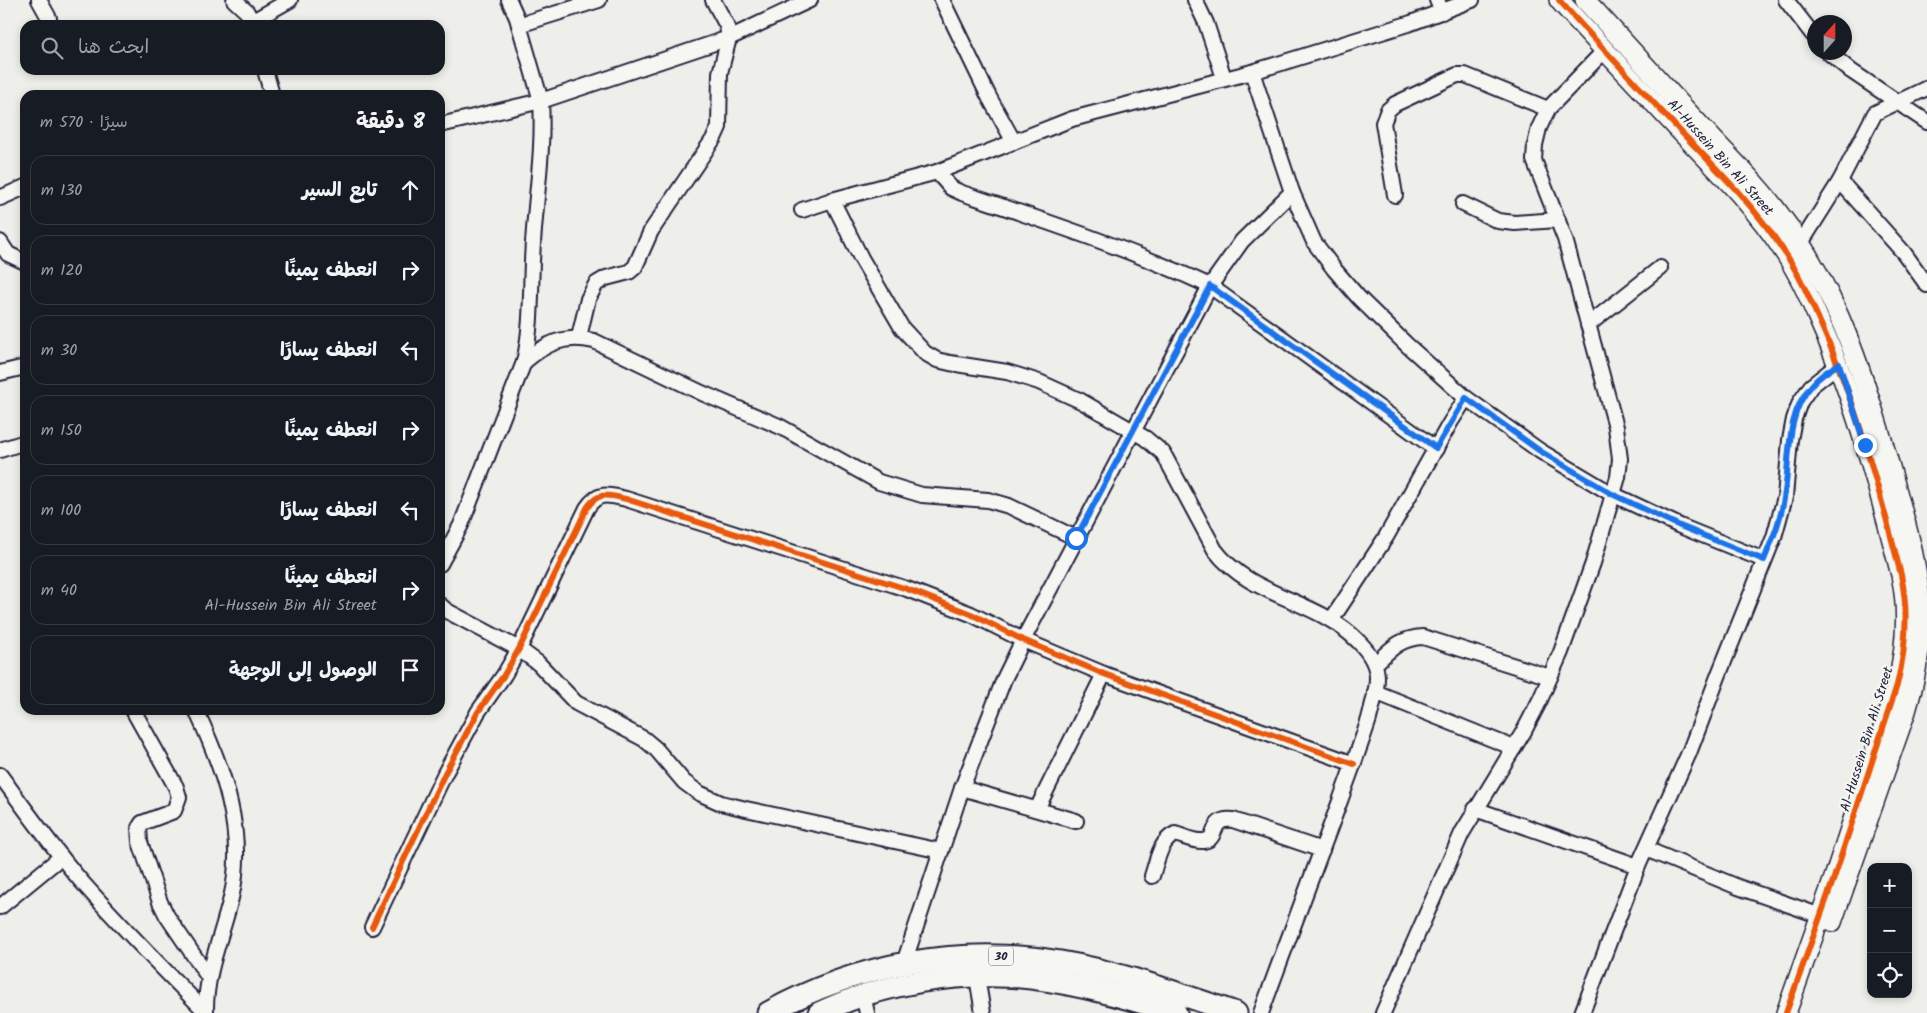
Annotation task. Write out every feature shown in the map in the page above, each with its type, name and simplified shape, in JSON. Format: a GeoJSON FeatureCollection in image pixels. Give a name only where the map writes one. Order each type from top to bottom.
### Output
{"type":"FeatureCollection","features":[{"type":"Feature","properties":{"kind":"main road","name":"30"},"geometry":{"type":"LineString","coordinates":[[768,1013],[808,993],[854,975],[904,963],[942,958],[991,956],[1032,958],[1100,970],[1199,1007],[1236,1013]]}},
{"type":"Feature","properties":{"kind":"main road","name":"30"},"geometry":{"type":"LineString","coordinates":[[819,1013],[865,1004],[920,982],[977,977],[1029,978],[1068,984],[1176,1013]]}},
{"type":"Feature","properties":{"kind":"street"},"geometry":{"type":"LineString","coordinates":[[39,0],[49,18]]}},
{"type":"Feature","properties":{"kind":"street"},"geometry":{"type":"LineString","coordinates":[[234,0],[247,12],[251,20]]}},
{"type":"Feature","properties":{"kind":"street"},"geometry":{"type":"LineString","coordinates":[[258,20],[290,0]]}},
{"type":"Feature","properties":{"kind":"street"},"geometry":{"type":"LineString","coordinates":[[445,555],[461,525],[524,362],[529,342],[533,243],[541,137],[541,101],[519,25],[509,0]]}},
{"type":"Feature","properties":{"kind":"street"},"geometry":{"type":"LineString","coordinates":[[519,25],[599,0]]}},
{"type":"Feature","properties":{"kind":"street"},"geometry":{"type":"LineString","coordinates":[[579,337],[588,299],[596,284],[606,278],[629,272],[635,267],[650,232],[714,138],[719,127],[720,73],[729,38],[727,26],[713,0]]}},
{"type":"Feature","properties":{"kind":"street"},"geometry":{"type":"LineString","coordinates":[[445,125],[541,101],[729,38],[810,0]]}},
{"type":"Feature","properties":{"kind":"street"},"geometry":{"type":"LineString","coordinates":[[942,0],[989,97],[1014,142]]}},
{"type":"Feature","properties":{"kind":"street"},"geometry":{"type":"LineString","coordinates":[[1195,0],[1206,24],[1224,78]]}},
{"type":"Feature","properties":{"kind":"street"},"geometry":{"type":"LineString","coordinates":[[802,210],[936,172],[1072,119],[1252,72],[1440,6],[1472,0]]}},
{"type":"Feature","properties":{"kind":"street","name":"Al-Hussein Bin Ali Street"},"geometry":{"type":"LineString","coordinates":[[1559,0],[1604,51],[1739,192],[1765,223],[1786,254],[1801,280],[1839,364],[1853,404],[1901,575],[1904,591],[1906,629],[1902,662],[1892,704],[1821,916],[1786,1013]]}},
{"type":"Feature","properties":{"kind":"street","name":"Al-Hussein Bin Ali Street"},"geometry":{"type":"LineString","coordinates":[[1585,0],[1764,194],[1801,243],[1825,287],[1849,338],[1879,430],[1902,510],[1916,569],[1921,620],[1921,672],[1800,1013]]}},
{"type":"Feature","properties":{"kind":"street"},"geometry":{"type":"LineString","coordinates":[[1786,0],[1807,27]]}},
{"type":"Feature","properties":{"kind":"street"},"geometry":{"type":"LineString","coordinates":[[1383,1013],[1462,833],[1533,715],[1550,677],[1590,570],[1618,477],[1620,459],[1616,427],[1565,239],[1534,160],[1539,128],[1548,110],[1604,51]]}},
{"type":"Feature","properties":{"kind":"street"},"geometry":{"type":"LineString","coordinates":[[1838,60],[1927,122]]}},
{"type":"Feature","properties":{"kind":"street"},"geometry":{"type":"LineString","coordinates":[[1252,72],[1292,192],[1314,242],[1334,269],[1406,345],[1466,398],[1540,451],[1612,494],[1680,526],[1764,560]]}},
{"type":"Feature","properties":{"kind":"street"},"geometry":{"type":"LineString","coordinates":[[266,75],[271,90]]}},
{"type":"Feature","properties":{"kind":"street"},"geometry":{"type":"LineString","coordinates":[[1395,194],[1383,123],[1388,110],[1395,104],[1458,75],[1465,75],[1548,110]]}},
{"type":"Feature","properties":{"kind":"street"},"geometry":{"type":"LineString","coordinates":[[1801,243],[1840,181],[1875,113],[1927,88]]}},
{"type":"Feature","properties":{"kind":"street"},"geometry":{"type":"LineString","coordinates":[[936,172],[952,188],[962,193],[1065,229],[1210,286],[1436,448]]}},
{"type":"Feature","properties":{"kind":"street"},"geometry":{"type":"LineString","coordinates":[[1840,181],[1904,253],[1927,284]]}},
{"type":"Feature","properties":{"kind":"street"},"geometry":{"type":"LineString","coordinates":[[0,198],[20,189]]}},
{"type":"Feature","properties":{"kind":"street"},"geometry":{"type":"LineString","coordinates":[[904,963],[962,788],[1004,679],[1023,640],[1210,286],[1242,241],[1292,192]]}},
{"type":"Feature","properties":{"kind":"street"},"geometry":{"type":"LineString","coordinates":[[832,200],[861,258],[902,328],[925,353],[937,360],[1007,372],[1039,382],[1081,401],[1155,445],[1162,453],[1215,550],[1225,564],[1240,576],[1332,619],[1358,641],[1375,664],[1377,678],[1375,692],[1361,744],[1261,1013]]}},
{"type":"Feature","properties":{"kind":"street"},"geometry":{"type":"LineString","coordinates":[[1463,204],[1498,221],[1515,223],[1558,220]]}},
{"type":"Feature","properties":{"kind":"street"},"geometry":{"type":"LineString","coordinates":[[0,242],[8,254],[20,260]]}},
{"type":"Feature","properties":{"kind":"street"},"geometry":{"type":"LineString","coordinates":[[1588,325],[1660,268]]}},
{"type":"Feature","properties":{"kind":"street"},"geometry":{"type":"LineString","coordinates":[[524,362],[538,350],[554,342],[579,337],[594,341],[702,393],[781,427],[858,472],[879,482],[922,495],[988,500],[1009,506],[1076,538]]}},
{"type":"Feature","properties":{"kind":"street"},"geometry":{"type":"LineString","coordinates":[[1582,1013],[1638,866],[1689,753],[1781,514],[1785,497],[1790,440],[1800,402],[1811,386],[1839,364]]}},
{"type":"Feature","properties":{"kind":"street"},"geometry":{"type":"LineString","coordinates":[[0,373],[20,368]]}},
{"type":"Feature","properties":{"kind":"street"},"geometry":{"type":"LineString","coordinates":[[1332,619],[1386,537],[1466,398]]}},
{"type":"Feature","properties":{"kind":"street"},"geometry":{"type":"LineString","coordinates":[[0,450],[20,444]]}},
{"type":"Feature","properties":{"kind":"street"},"geometry":{"type":"LineString","coordinates":[[372,927],[445,773],[478,712],[504,675],[519,649],[587,508],[592,500],[599,496],[609,496],[907,589],[971,614],[1023,640],[1104,674],[1354,764]]}},
{"type":"Feature","properties":{"kind":"street"},"geometry":{"type":"LineString","coordinates":[[445,609],[519,649],[538,662],[576,703],[644,739],[656,749],[684,782],[699,793],[721,803],[746,809],[941,850]]}},
{"type":"Feature","properties":{"kind":"street"},"geometry":{"type":"LineString","coordinates":[[1375,664],[1400,642],[1411,637],[1423,636],[1550,677]]}},
{"type":"Feature","properties":{"kind":"street"},"geometry":{"type":"LineString","coordinates":[[1037,809],[1104,674]]}},
{"type":"Feature","properties":{"kind":"street"},"geometry":{"type":"LineString","coordinates":[[1375,692],[1514,748]]}},
{"type":"Feature","properties":{"kind":"street"},"geometry":{"type":"LineString","coordinates":[[137,715],[176,787],[179,797],[178,805],[174,811],[142,823],[139,835],[140,842],[160,902],[167,916],[209,978]]}},
{"type":"Feature","properties":{"kind":"street"},"geometry":{"type":"LineString","coordinates":[[198,715],[217,757],[231,805],[236,845],[232,895],[209,978],[206,1012]]}},
{"type":"Feature","properties":{"kind":"street"},"geometry":{"type":"LineString","coordinates":[[0,775],[61,857],[153,959],[206,1012]]}},
{"type":"Feature","properties":{"kind":"street"},"geometry":{"type":"LineString","coordinates":[[962,788],[1076,821]]}},
{"type":"Feature","properties":{"kind":"street"},"geometry":{"type":"LineString","coordinates":[[1475,809],[1638,866]]}},
{"type":"Feature","properties":{"kind":"street"},"geometry":{"type":"LineString","coordinates":[[1152,876],[1162,848],[1169,837],[1174,834],[1200,841],[1206,840],[1212,837],[1216,826],[1225,819],[1322,850]]}},
{"type":"Feature","properties":{"kind":"street"},"geometry":{"type":"LineString","coordinates":[[1646,849],[1747,890],[1821,916]]}},
{"type":"Feature","properties":{"kind":"street"},"geometry":{"type":"LineString","coordinates":[[0,908],[61,857]]}},
{"type":"Feature","properties":{"kind":"street"},"geometry":{"type":"LineString","coordinates":[[977,977],[983,1013]]}},
{"type":"Feature","properties":{"kind":"cycle path"},"geometry":{"type":"LineString","coordinates":[[1559,0],[1736,190],[1774,236],[1790,261],[1811,303],[1844,382],[1875,478],[1901,575],[1906,617],[1903,658],[1897,685],[1834,878],[1786,1013]]}},
{"type":"Feature","properties":{"kind":"cycle path"},"geometry":{"type":"LineString","coordinates":[[372,927],[445,773],[478,712],[504,675],[519,649],[587,508],[595,499],[604,496],[626,499],[907,589],[971,614],[1023,640],[1104,674],[1354,764]]}},
{"type":"Feature","properties":{"kind":"route"},"geometry":{"type":"LineString","coordinates":[[1076,538],[1210,286],[1391,418],[1436,448],[1466,398],[1540,451],[1612,494],[1718,543],[1764,560],[1774,536],[1785,497],[1790,440],[1800,402],[1811,386],[1822,375],[1839,364],[1865,445]]}}]}
